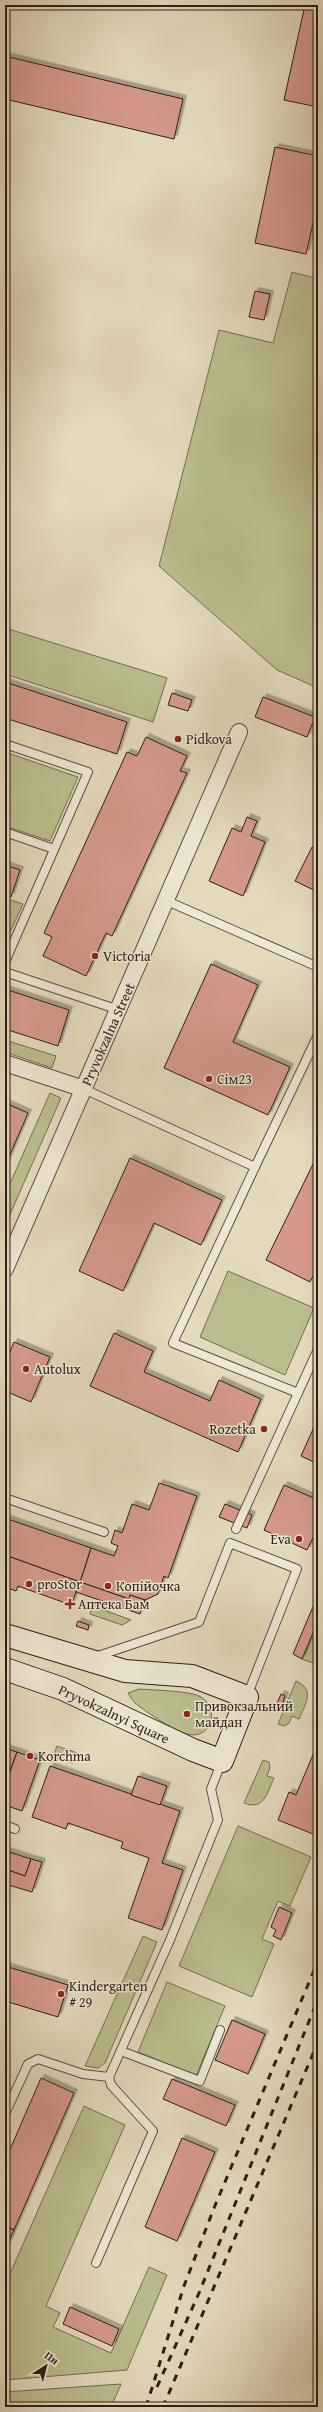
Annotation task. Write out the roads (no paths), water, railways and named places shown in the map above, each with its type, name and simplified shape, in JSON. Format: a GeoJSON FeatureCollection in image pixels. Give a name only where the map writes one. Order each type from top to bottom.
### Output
{"type":"FeatureCollection","features":[{"type":"Feature","properties":{"kind":"street","name":"Pryvokzalna Street"},"geometry":{"type":"LineString","coordinates":[[5,1269],[167,902],[239,732]]}},
{"type":"Feature","properties":{"kind":"street"},"geometry":{"type":"LineString","coordinates":[[5,1063],[84,1089]]}},
{"type":"Feature","properties":{"kind":"street"},"geometry":{"type":"LineString","coordinates":[[5,1634],[125,1671],[192,1676],[247,1697],[222,1761]]}},
{"type":"Feature","properties":{"kind":"street","name":"Pryvokzalnyi Square"},"geometry":{"type":"LineString","coordinates":[[5,1669],[62,1689],[193,1750],[222,1761]]}},
{"type":"Feature","properties":{"kind":"lane"},"geometry":{"type":"LineString","coordinates":[[5,744],[88,772],[5,962]]}},
{"type":"Feature","properties":{"kind":"lane"},"geometry":{"type":"LineString","coordinates":[[5,832],[54,849]]}},
{"type":"Feature","properties":{"kind":"lane"},"geometry":{"type":"LineString","coordinates":[[167,902],[318,967]]}},
{"type":"Feature","properties":{"kind":"lane"},"geometry":{"type":"LineString","coordinates":[[5,972],[119,1010]]}},
{"type":"Feature","properties":{"kind":"lane"},"geometry":{"type":"LineString","coordinates":[[298,1393],[206,1358],[173,1343],[318,1034]]}},
{"type":"Feature","properties":{"kind":"lane"},"geometry":{"type":"LineString","coordinates":[[84,1089],[255,1167]]}},
{"type":"Feature","properties":{"kind":"lane"},"geometry":{"type":"LineString","coordinates":[[236,1529],[318,1349]]}},
{"type":"Feature","properties":{"kind":"lane"},"geometry":{"type":"LineString","coordinates":[[5,1498],[104,1532]]}},
{"type":"Feature","properties":{"kind":"lane"},"geometry":{"type":"LineString","coordinates":[[87,1660],[199,1622],[230,1543],[297,1569],[247,1697]]}},
{"type":"Feature","properties":{"kind":"lane"},"geometry":{"type":"LineString","coordinates":[[96,2263],[153,2131],[111,2085],[110,2076],[167,1946],[218,1820],[211,1789],[222,1761]]}},
{"type":"Feature","properties":{"kind":"lane"},"geometry":{"type":"LineString","coordinates":[[5,1825],[15,1829]]}},
{"type":"Feature","properties":{"kind":"lane"},"geometry":{"type":"LineString","coordinates":[[121,2051],[200,2082],[220,2030]]}},
{"type":"Feature","properties":{"kind":"lane"},"geometry":{"type":"LineString","coordinates":[[5,2114],[28,2064],[38,2059],[83,2074],[110,2076]]}},
{"type":"Feature","properties":{"kind":"railway"},"geometry":{"type":"LineString","coordinates":[[146,2407],[184,2286],[214,2208],[318,1961]]}},
{"type":"Feature","properties":{"kind":"railway"},"geometry":{"type":"LineString","coordinates":[[157,2387],[199,2293],[318,1999]]}},
{"type":"Feature","properties":{"kind":"railway"},"geometry":{"type":"LineString","coordinates":[[163,2407],[318,2042]]}},
{"type":"Feature","properties":{"kind":"place","name":"Pidkova"},"geometry":{"type":"Point","coordinates":[178,739]}},
{"type":"Feature","properties":{"kind":"place","name":"Victoria"},"geometry":{"type":"Point","coordinates":[95,956]}},
{"type":"Feature","properties":{"kind":"place","name":"Сім23"},"geometry":{"type":"Point","coordinates":[209,1079]}},
{"type":"Feature","properties":{"kind":"place","name":"Autolux"},"geometry":{"type":"Point","coordinates":[26,1369]}},
{"type":"Feature","properties":{"kind":"place","name":"Rozetka"},"geometry":{"type":"Point","coordinates":[264,1429]}},
{"type":"Feature","properties":{"kind":"place","name":"Eva"},"geometry":{"type":"Point","coordinates":[299,1539]}},
{"type":"Feature","properties":{"kind":"place","name":"proStor"},"geometry":{"type":"Point","coordinates":[29,1584]}},
{"type":"Feature","properties":{"kind":"place","name":"Копійочка"},"geometry":{"type":"Point","coordinates":[108,1586]}},
{"type":"Feature","properties":{"kind":"place","name":"Аптека Бам"},"geometry":{"type":"Point","coordinates":[70,1604]}},
{"type":"Feature","properties":{"kind":"place","name":"Привокзальний майдан"},"geometry":{"type":"Point","coordinates":[187,1714]}},
{"type":"Feature","properties":{"kind":"place","name":"Korchma"},"geometry":{"type":"Point","coordinates":[30,1756]}},
{"type":"Feature","properties":{"kind":"place","name":"Kindergarten # 29"},"geometry":{"type":"Point","coordinates":[61,1994]}}]}
